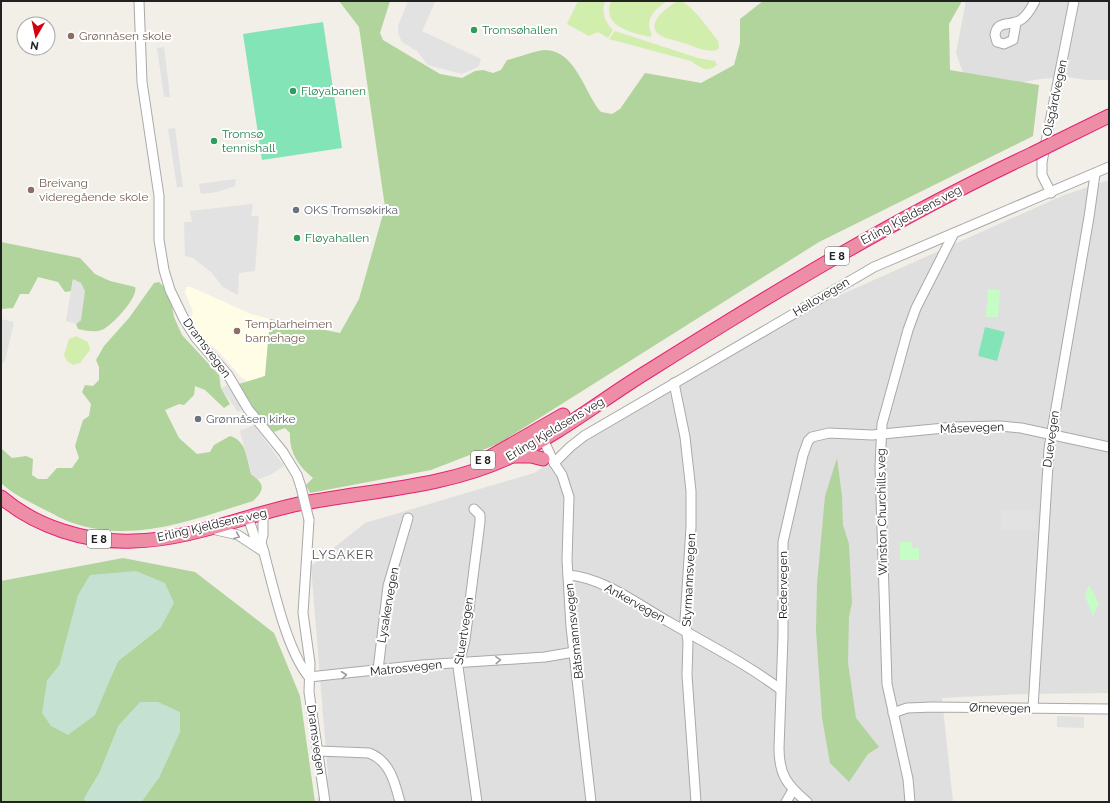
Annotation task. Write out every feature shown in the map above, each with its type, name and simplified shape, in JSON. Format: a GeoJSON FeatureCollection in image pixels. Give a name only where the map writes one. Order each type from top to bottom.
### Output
{"type":"FeatureCollection","features":[{"type":"Feature","properties":{"kind":"highway","name":"Erling Kjeldsens veg"},"geometry":{"type":"LineString","coordinates":[[1,497],[40,522],[64,531],[84,536],[133,541],[158,539],[295,505],[392,490],[468,474],[511,456],[538,438],[881,230],[946,196],[1109,116]]}},
{"type":"Feature","properties":{"kind":"highway","name":"Erling Kjeldsens veg"},"geometry":{"type":"LineString","coordinates":[[431,482],[538,438]]}},
{"type":"Feature","properties":{"kind":"highway","name":"E 8"},"geometry":{"type":"LineString","coordinates":[[511,456],[531,456],[548,461]]}},
{"type":"Feature","properties":{"kind":"street","name":"Dramsvegen"},"geometry":{"type":"LineString","coordinates":[[139,1],[142,82],[159,196],[159,240],[164,270],[170,290],[184,319],[196,338],[228,375],[248,409],[280,448],[297,475],[309,520],[303,612],[309,650],[309,692],[325,802]]}},
{"type":"Feature","properties":{"kind":"street"},"geometry":{"type":"LineString","coordinates":[[1016,23],[1025,16],[1035,1]]}},
{"type":"Feature","properties":{"kind":"street","name":"Olsgårdvegen"},"geometry":{"type":"LineString","coordinates":[[1051,193],[1042,175],[1042,162],[1074,1]]}},
{"type":"Feature","properties":{"kind":"street","name":"Heilovegen"},"geometry":{"type":"LineString","coordinates":[[548,461],[584,436],[874,266],[1051,193],[1109,167]]}},
{"type":"Feature","properties":{"kind":"street","name":"Duevegen"},"geometry":{"type":"LineString","coordinates":[[1033,708],[1046,477],[1051,435],[1095,174]]}},
{"type":"Feature","properties":{"kind":"street","name":"Winston Churchills veg"},"geometry":{"type":"LineString","coordinates":[[910,802],[908,779],[887,684],[880,466],[881,434],[912,319],[954,233]]}},
{"type":"Feature","properties":{"kind":"street","name":"Styrmannsvegen"},"geometry":{"type":"LineString","coordinates":[[674,384],[685,437],[691,497],[685,620],[688,642],[687,675],[696,802]]}},
{"type":"Feature","properties":{"kind":"street","name":"Måsevegen"},"geometry":{"type":"LineString","coordinates":[[881,434],[988,425],[1021,428],[1109,447]]}},
{"type":"Feature","properties":{"kind":"street","name":"Redervegen"},"geometry":{"type":"LineString","coordinates":[[807,802],[793,790],[784,778],[779,758],[780,689],[784,636],[783,542],[787,521],[806,445],[812,437],[823,433],[881,434]]}},
{"type":"Feature","properties":{"kind":"street","name":"Båtsmannsvegen"},"geometry":{"type":"LineString","coordinates":[[538,438],[538,452],[562,475],[569,496],[568,574],[574,652],[591,802]]}},
{"type":"Feature","properties":{"kind":"street","name":"Stuertvegen"},"geometry":{"type":"LineString","coordinates":[[474,509],[480,515],[480,522],[465,640],[459,662],[459,680],[477,802]]}},
{"type":"Feature","properties":{"kind":"street","name":"Dramsvegen"},"geometry":{"type":"LineString","coordinates":[[263,513],[261,542],[286,630],[303,670],[309,677]]}},
{"type":"Feature","properties":{"kind":"street","name":"Dramsvegen"},"geometry":{"type":"LineString","coordinates":[[248,517],[255,538],[261,542]]}},
{"type":"Feature","properties":{"kind":"street","name":"Lysakervegen"},"geometry":{"type":"LineString","coordinates":[[378,670],[388,586],[408,518]]}},
{"type":"Feature","properties":{"kind":"street"},"geometry":{"type":"LineString","coordinates":[[206,528],[238,535],[264,552]]}},
{"type":"Feature","properties":{"kind":"street","name":"Ankervegen"},"geometry":{"type":"LineString","coordinates":[[568,574],[586,577],[597,582],[724,652],[780,689]]}},
{"type":"Feature","properties":{"kind":"street","name":"Matrosvegen"},"geometry":{"type":"LineString","coordinates":[[309,677],[459,662],[545,657],[574,652]]}},
{"type":"Feature","properties":{"kind":"street","name":"Ørnevegen"},"geometry":{"type":"LineString","coordinates":[[893,713],[907,708],[922,707],[1109,709]]}},
{"type":"Feature","properties":{"kind":"street"},"geometry":{"type":"LineString","coordinates":[[318,751],[369,753],[375,755],[381,760],[390,773],[400,802]]}},
{"type":"Feature","properties":{"kind":"street"},"geometry":{"type":"LineString","coordinates":[[786,802],[793,790]]}},
{"type":"Feature","properties":{"kind":"shaded area"},"geometry":{"type":"Polygon","coordinates":[[[408,1],[435,2],[422,31],[481,59],[478,67],[462,74],[428,65],[417,51],[402,42],[398,33],[398,26],[408,1]]]}},
{"type":"Feature","properties":{"kind":"shaded area"},"geometry":{"type":"Polygon","coordinates":[[[966,1],[1109,1],[1109,80],[1087,80],[1068,77],[1040,79],[1008,85],[963,73],[956,53],[966,1]]]}},
{"type":"Feature","properties":{"kind":"shaded area"},"geometry":{"type":"Polygon","coordinates":[[[164,47],[170,97],[164,97],[157,48],[164,47]]]}},
{"type":"Feature","properties":{"kind":"shaded area"},"geometry":{"type":"Polygon","coordinates":[[[175,128],[183,187],[177,187],[168,129],[175,128]]]}},
{"type":"Feature","properties":{"kind":"shaded area"},"geometry":{"type":"Polygon","coordinates":[[[236,179],[235,186],[217,192],[201,194],[199,184],[236,179]]]}},
{"type":"Feature","properties":{"kind":"shaded area"},"geometry":{"type":"Polygon","coordinates":[[[1109,180],[1109,693],[1024,694],[942,698],[953,802],[316,802],[328,776],[311,566],[365,523],[534,473],[584,442],[827,301],[1064,195],[1109,180]]]}},
{"type":"Feature","properties":{"kind":"shaded area"},"geometry":{"type":"Polygon","coordinates":[[[253,204],[251,216],[259,216],[255,271],[239,273],[238,295],[223,287],[211,272],[193,258],[185,256],[184,222],[192,222],[190,211],[253,204]]]}},
{"type":"Feature","properties":{"kind":"shaded area"},"geometry":{"type":"Polygon","coordinates":[[[73,279],[81,283],[85,291],[81,320],[76,324],[66,321],[73,279]]]}},
{"type":"Feature","properties":{"kind":"shaded area"},"geometry":{"type":"Polygon","coordinates":[[[186,287],[191,287],[251,314],[270,319],[265,376],[248,382],[242,378],[219,352],[203,338],[191,318],[193,312],[185,292],[186,287]]]}},
{"type":"Feature","properties":{"kind":"shaded area"},"geometry":{"type":"Polygon","coordinates":[[[1,319],[14,322],[5,361],[1,364],[1,319]]]}},
{"type":"Feature","properties":{"kind":"shaded area"},"geometry":{"type":"Polygon","coordinates":[[[227,385],[243,409],[238,412],[221,388],[227,385]]]}},
{"type":"Feature","properties":{"kind":"shaded area"},"geometry":{"type":"Polygon","coordinates":[[[254,425],[284,466],[270,475],[259,479],[251,474],[240,431],[254,425]]]}},
{"type":"Feature","properties":{"kind":"shaded area"},"geometry":{"type":"Polygon","coordinates":[[[1001,510],[1037,510],[1036,530],[1001,530],[1001,510]]]}},
{"type":"Feature","properties":{"kind":"shaded area"},"geometry":{"type":"Polygon","coordinates":[[[1057,716],[1082,717],[1084,718],[1084,728],[1057,727],[1057,716]]]}},
{"type":"Feature","properties":{"kind":"green space"},"geometry":{"type":"Polygon","coordinates":[[[339,1],[390,1],[380,33],[383,40],[440,74],[462,78],[475,71],[483,70],[493,73],[501,70],[507,60],[542,50],[557,52],[573,65],[601,112],[612,114],[620,109],[645,73],[701,83],[734,65],[740,43],[740,19],[763,1],[962,1],[949,24],[950,70],[1039,85],[1033,136],[819,242],[498,444],[431,470],[310,493],[306,485],[313,478],[303,469],[296,458],[291,446],[290,433],[285,428],[274,432],[255,410],[239,384],[265,376],[270,319],[340,333],[359,299],[385,207],[359,27],[339,1]]]}},
{"type":"Feature","properties":{"kind":"green space"},"geometry":{"type":"Polygon","coordinates":[[[578,1],[605,1],[603,9],[604,17],[613,30],[608,38],[598,32],[589,36],[567,24],[578,1]]]}},
{"type":"Feature","properties":{"kind":"green space"},"geometry":{"type":"Polygon","coordinates":[[[611,1],[667,1],[654,12],[650,20],[649,25],[652,35],[650,37],[628,31],[614,23],[610,17],[609,10],[611,1]]]}},
{"type":"Feature","properties":{"kind":"green space"},"geometry":{"type":"Polygon","coordinates":[[[678,1],[683,2],[694,11],[705,24],[718,41],[719,47],[717,50],[709,51],[700,49],[663,37],[657,33],[655,22],[658,17],[678,1]]]}},
{"type":"Feature","properties":{"kind":"green space","name":"Fløyabanen"},"geometry":{"type":"Polygon","coordinates":[[[323,22],[342,148],[262,160],[243,34],[323,22]]]}},
{"type":"Feature","properties":{"kind":"green space"},"geometry":{"type":"Polygon","coordinates":[[[615,31],[698,58],[715,61],[717,65],[710,69],[703,69],[691,61],[609,39],[615,31]]]}},
{"type":"Feature","properties":{"kind":"green space"},"geometry":{"type":"Polygon","coordinates":[[[1,242],[80,258],[95,274],[110,281],[135,287],[133,297],[113,322],[104,329],[94,331],[78,329],[76,324],[81,320],[73,279],[71,291],[65,292],[58,282],[38,277],[29,294],[20,294],[13,308],[1,309],[1,242]]]}},
{"type":"Feature","properties":{"kind":"green space"},"geometry":{"type":"Polygon","coordinates":[[[159,282],[164,287],[171,301],[174,317],[182,335],[219,375],[221,388],[230,404],[224,408],[205,390],[195,386],[194,395],[184,405],[179,404],[165,410],[179,438],[197,454],[210,452],[214,445],[230,436],[240,442],[245,451],[251,474],[261,484],[262,487],[260,494],[253,501],[164,527],[119,531],[96,529],[69,522],[28,501],[1,483],[1,444],[2,449],[12,458],[26,456],[33,459],[32,475],[38,479],[47,479],[57,468],[72,468],[79,458],[75,446],[83,420],[89,416],[91,404],[82,392],[85,385],[93,386],[99,380],[99,367],[96,360],[104,346],[129,318],[154,283],[159,282]]]}},
{"type":"Feature","properties":{"kind":"green space"},"geometry":{"type":"Polygon","coordinates":[[[988,289],[1000,290],[998,317],[986,317],[988,289]]]}},
{"type":"Feature","properties":{"kind":"green space"},"geometry":{"type":"Polygon","coordinates":[[[985,327],[1005,332],[997,361],[978,356],[985,327]]]}},
{"type":"Feature","properties":{"kind":"green space"},"geometry":{"type":"Polygon","coordinates":[[[76,336],[88,342],[90,350],[80,363],[73,365],[67,361],[64,355],[69,339],[76,336]]]}},
{"type":"Feature","properties":{"kind":"green space"},"geometry":{"type":"Polygon","coordinates":[[[837,458],[842,496],[843,525],[849,544],[852,603],[849,617],[848,663],[856,718],[879,747],[868,754],[849,782],[830,763],[822,718],[816,630],[817,584],[825,496],[837,458]]]}},
{"type":"Feature","properties":{"kind":"green space"},"geometry":{"type":"Polygon","coordinates":[[[900,542],[912,542],[912,548],[919,548],[919,560],[900,560],[900,542]]]}},
{"type":"Feature","properties":{"kind":"green space"},"geometry":{"type":"Polygon","coordinates":[[[123,558],[195,572],[274,633],[300,696],[315,802],[141,802],[160,776],[119,725],[100,772],[84,799],[86,802],[1,802],[1,581],[123,558]],[[161,627],[59,666],[47,681],[108,683],[118,661],[161,627]]]}},
{"type":"Feature","properties":{"kind":"green space"},"geometry":{"type":"Polygon","coordinates":[[[136,571],[165,583],[174,603],[161,627],[118,661],[95,715],[68,735],[51,726],[42,713],[47,681],[59,666],[78,595],[90,575],[136,571]]]}},
{"type":"Feature","properties":{"kind":"green space"},"geometry":{"type":"Polygon","coordinates":[[[1089,585],[1099,603],[1093,616],[1085,596],[1089,585]]]}},
{"type":"Feature","properties":{"kind":"green space"},"geometry":{"type":"Polygon","coordinates":[[[140,702],[158,702],[180,712],[180,732],[160,776],[141,802],[86,802],[84,799],[100,772],[119,725],[140,702]]]}},
{"type":"Feature","properties":{"kind":"place","name":"Tromsøhallen"},"geometry":{"type":"Point","coordinates":[474,30]}},
{"type":"Feature","properties":{"kind":"place","name":"Grønnåsen skole"},"geometry":{"type":"Point","coordinates":[71,36]}},
{"type":"Feature","properties":{"kind":"place","name":"Fløyabanen"},"geometry":{"type":"Point","coordinates":[293,91]}},
{"type":"Feature","properties":{"kind":"place","name":"Tromsø tennishall"},"geometry":{"type":"Point","coordinates":[214,141]}},
{"type":"Feature","properties":{"kind":"place","name":"Breivang videregående skole"},"geometry":{"type":"Point","coordinates":[31,190]}},
{"type":"Feature","properties":{"kind":"place","name":"OKS Tromsøkirka"},"geometry":{"type":"Point","coordinates":[296,210]}},
{"type":"Feature","properties":{"kind":"place","name":"Fløyahallen"},"geometry":{"type":"Point","coordinates":[297,238]}},
{"type":"Feature","properties":{"kind":"place","name":"Templarheimen barnehage"},"geometry":{"type":"Point","coordinates":[237,331]}},
{"type":"Feature","properties":{"kind":"place","name":"Grønnåsen kirke"},"geometry":{"type":"Point","coordinates":[198,419]}},
{"type":"Feature","properties":{"kind":"district","name":"LYSAKER"},"geometry":{"type":"Point","coordinates":[343,554]}}]}
